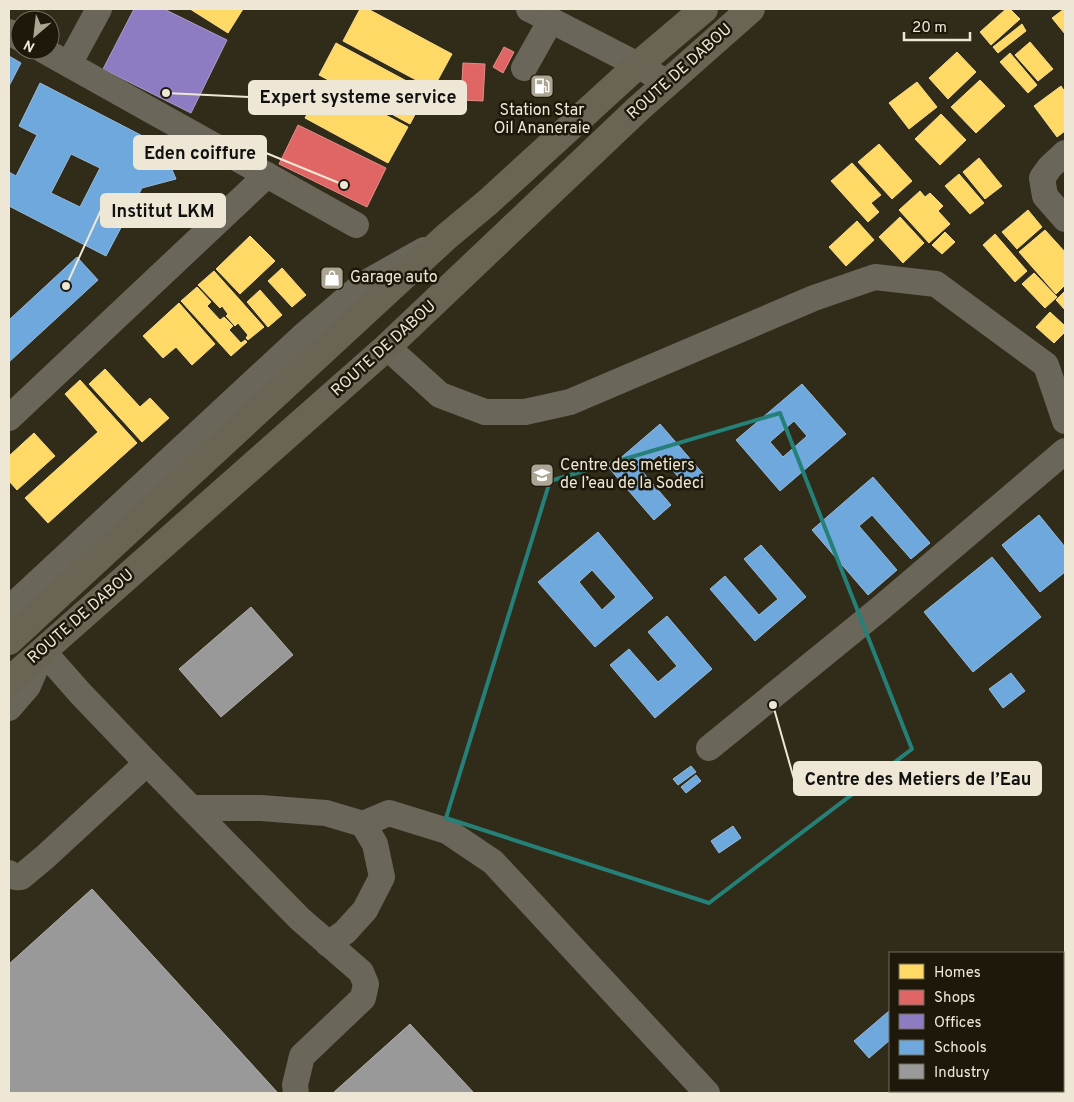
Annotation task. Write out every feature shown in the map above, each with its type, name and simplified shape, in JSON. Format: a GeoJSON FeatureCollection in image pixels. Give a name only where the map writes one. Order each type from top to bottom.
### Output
{"type":"FeatureCollection","features":[{"type":"Feature","properties":{"kind":"main road","name":"ROUTE DE DABOU"},"geometry":{"type":"LineString","coordinates":[[9,642],[446,237],[502,189],[638,65],[704,9]]}},
{"type":"Feature","properties":{"kind":"main road","name":"ROUTE DE DABOU"},"geometry":{"type":"LineString","coordinates":[[9,681],[387,347],[632,115],[751,9]]}},
{"type":"Feature","properties":{"kind":"street"},"geometry":{"type":"LineString","coordinates":[[69,64],[99,9]]}},
{"type":"Feature","properties":{"kind":"street"},"geometry":{"type":"LineString","coordinates":[[524,68],[540,15]]}},
{"type":"Feature","properties":{"kind":"street","name":"ROUTE DE DABOU"},"geometry":{"type":"LineString","coordinates":[[540,15],[638,65]]}},
{"type":"Feature","properties":{"kind":"street"},"geometry":{"type":"LineString","coordinates":[[60,59],[356,225]]}},
{"type":"Feature","properties":{"kind":"street"},"geometry":{"type":"LineString","coordinates":[[638,65],[667,83]]}},
{"type":"Feature","properties":{"kind":"street"},"geometry":{"type":"LineString","coordinates":[[1065,153],[1050,167],[1042,178],[1045,196],[1065,219]]}},
{"type":"Feature","properties":{"kind":"street"},"geometry":{"type":"LineString","coordinates":[[9,418],[267,176]]}},
{"type":"Feature","properties":{"kind":"street"},"geometry":{"type":"LineString","coordinates":[[9,609],[304,335],[362,285],[446,237]]}},
{"type":"Feature","properties":{"kind":"street"},"geometry":{"type":"LineString","coordinates":[[387,347],[440,395],[485,412],[524,412],[570,402],[814,298],[874,278],[936,284],[1046,365],[1065,421]]}},
{"type":"Feature","properties":{"kind":"street"},"geometry":{"type":"LineString","coordinates":[[709,748],[882,607],[1065,451]]}},
{"type":"Feature","properties":{"kind":"street"},"geometry":{"type":"LineString","coordinates":[[9,708],[28,686],[43,651],[146,763],[300,919],[361,972],[366,984],[362,998],[302,1056],[295,1086],[296,1093]]}},
{"type":"Feature","properties":{"kind":"street"},"geometry":{"type":"LineString","coordinates":[[9,873],[16,878],[21,877],[146,763]]}},
{"type":"Feature","properties":{"kind":"street"},"geometry":{"type":"LineString","coordinates":[[192,808],[261,808],[326,813],[362,824],[389,813],[447,831],[492,862],[707,1093]]}},
{"type":"Feature","properties":{"kind":"street"},"geometry":{"type":"LineString","coordinates":[[328,944],[345,932],[365,910],[382,877],[375,844],[362,824]]}},
{"type":"Feature","properties":{"kind":"highlighted area"},"geometry":{"type":"Polygon","coordinates":[[[780,413],[912,749],[709,903],[446,818],[550,481],[780,413]]]}},
{"type":"Feature","properties":{"kind":"building: Homes"},"geometry":{"type":"Polygon","coordinates":[[[190,9],[243,9],[228,33],[190,9]]]}},
{"type":"Feature","properties":{"kind":"building: Homes"},"geometry":{"type":"Polygon","coordinates":[[[360,9],[368,9],[452,54],[433,89],[343,41],[360,9]]]}},
{"type":"Feature","properties":{"kind":"building: Homes"},"geometry":{"type":"Polygon","coordinates":[[[1006,9],[1010,9],[1020,19],[991,45],[980,32],[1006,9]]]}},
{"type":"Feature","properties":{"kind":"building: Homes"},"geometry":{"type":"Polygon","coordinates":[[[1065,9],[1065,34],[1052,18],[1065,9]]]}},
{"type":"Feature","properties":{"kind":"building: Homes"},"geometry":{"type":"Polygon","coordinates":[[[1022,24],[1026,31],[998,53],[993,47],[1022,24]]]}},
{"type":"Feature","properties":{"kind":"building: Homes"},"geometry":{"type":"Polygon","coordinates":[[[1030,42],[1053,69],[1038,81],[1015,55],[1030,42]]]}},
{"type":"Feature","properties":{"kind":"building: Homes"},"geometry":{"type":"Polygon","coordinates":[[[336,43],[427,92],[410,124],[319,75],[336,43]]]}},
{"type":"Feature","properties":{"kind":"building: Homes"},"geometry":{"type":"Polygon","coordinates":[[[957,52],[976,72],[948,99],[929,78],[957,52]]]}},
{"type":"Feature","properties":{"kind":"building: Homes"},"geometry":{"type":"Polygon","coordinates":[[[1010,53],[1037,85],[1028,93],[1000,62],[1010,53]]]}},
{"type":"Feature","properties":{"kind":"building: Homes"},"geometry":{"type":"Polygon","coordinates":[[[980,80],[1005,106],[976,133],[951,107],[980,80]]]}},
{"type":"Feature","properties":{"kind":"building: Homes"},"geometry":{"type":"Polygon","coordinates":[[[324,82],[408,127],[388,163],[305,118],[324,82]]]}},
{"type":"Feature","properties":{"kind":"building: Homes"},"geometry":{"type":"Polygon","coordinates":[[[917,82],[937,107],[909,129],[889,103],[917,82]]]}},
{"type":"Feature","properties":{"kind":"building: Homes"},"geometry":{"type":"Polygon","coordinates":[[[1061,86],[1065,92],[1065,131],[1057,137],[1034,106],[1061,86]]]}},
{"type":"Feature","properties":{"kind":"building: Homes"},"geometry":{"type":"Polygon","coordinates":[[[941,114],[966,140],[940,165],[915,139],[941,114]]]}},
{"type":"Feature","properties":{"kind":"building: Homes"},"geometry":{"type":"Polygon","coordinates":[[[879,144],[912,181],[892,199],[858,162],[879,144]]]}},
{"type":"Feature","properties":{"kind":"building: Homes"},"geometry":{"type":"Polygon","coordinates":[[[979,158],[1002,186],[985,199],[963,172],[979,158]]]}},
{"type":"Feature","properties":{"kind":"building: Homes"},"geometry":{"type":"Polygon","coordinates":[[[852,163],[881,195],[871,203],[879,212],[868,222],[831,181],[852,163]]]}},
{"type":"Feature","properties":{"kind":"building: Homes"},"geometry":{"type":"Polygon","coordinates":[[[959,174],[984,203],[970,214],[945,186],[959,174]]]}},
{"type":"Feature","properties":{"kind":"building: Homes"},"geometry":{"type":"Polygon","coordinates":[[[920,191],[925,197],[930,193],[943,206],[938,211],[950,224],[929,243],[899,210],[920,191]]]}},
{"type":"Feature","properties":{"kind":"building: Homes"},"geometry":{"type":"Polygon","coordinates":[[[1028,210],[1042,227],[1017,249],[1002,232],[1028,210]]]}},
{"type":"Feature","properties":{"kind":"building: Homes"},"geometry":{"type":"Polygon","coordinates":[[[900,217],[924,243],[903,263],[879,237],[900,217]]]}},
{"type":"Feature","properties":{"kind":"building: Homes"},"geometry":{"type":"Polygon","coordinates":[[[857,221],[874,240],[846,266],[829,247],[857,221]]]}},
{"type":"Feature","properties":{"kind":"building: Homes"},"geometry":{"type":"Polygon","coordinates":[[[1045,230],[1065,252],[1065,285],[1056,294],[1019,252],[1045,230]]]}},
{"type":"Feature","properties":{"kind":"building: Homes"},"geometry":{"type":"Polygon","coordinates":[[[945,232],[955,242],[942,254],[932,245],[945,232]]]}},
{"type":"Feature","properties":{"kind":"building: Homes"},"geometry":{"type":"Polygon","coordinates":[[[995,234],[1027,271],[1015,282],[983,245],[995,234]]]}},
{"type":"Feature","properties":{"kind":"building: Homes"},"geometry":{"type":"Polygon","coordinates":[[[250,236],[275,261],[240,294],[216,269],[250,236]]]}},
{"type":"Feature","properties":{"kind":"building: Homes"},"geometry":{"type":"Polygon","coordinates":[[[282,268],[306,295],[292,307],[268,281],[282,268]]]}},
{"type":"Feature","properties":{"kind":"building: Homes"},"geometry":{"type":"Polygon","coordinates":[[[214,271],[264,327],[248,340],[246,338],[248,335],[238,323],[235,326],[226,316],[228,314],[222,306],[220,308],[198,285],[214,271]]]}},
{"type":"Feature","properties":{"kind":"building: Homes"},"geometry":{"type":"Polygon","coordinates":[[[1034,273],[1057,297],[1045,308],[1022,284],[1034,273]]]}},
{"type":"Feature","properties":{"kind":"building: Homes"},"geometry":{"type":"Polygon","coordinates":[[[197,287],[211,302],[207,306],[220,320],[224,317],[233,326],[229,330],[241,343],[245,340],[247,342],[231,356],[181,301],[197,287]]]}},
{"type":"Feature","properties":{"kind":"building: Homes"},"geometry":{"type":"Polygon","coordinates":[[[260,290],[282,315],[268,327],[247,302],[260,290]]]}},
{"type":"Feature","properties":{"kind":"building: Homes"},"geometry":{"type":"Polygon","coordinates":[[[1065,291],[1065,310],[1056,300],[1065,291]]]}},
{"type":"Feature","properties":{"kind":"building: Homes"},"geometry":{"type":"Polygon","coordinates":[[[179,303],[215,344],[192,365],[176,347],[163,358],[143,336],[179,303]]]}},
{"type":"Feature","properties":{"kind":"building: Homes"},"geometry":{"type":"Polygon","coordinates":[[[1050,312],[1065,326],[1065,332],[1054,343],[1036,327],[1050,312]]]}},
{"type":"Feature","properties":{"kind":"building: Homes"},"geometry":{"type":"Polygon","coordinates":[[[105,369],[140,407],[150,398],[169,418],[142,442],[89,384],[105,369]]]}},
{"type":"Feature","properties":{"kind":"building: Homes"},"geometry":{"type":"Polygon","coordinates":[[[80,380],[137,443],[48,523],[25,498],[98,432],[65,394],[80,380]]]}},
{"type":"Feature","properties":{"kind":"building: Homes"},"geometry":{"type":"Polygon","coordinates":[[[34,433],[55,456],[17,490],[9,481],[9,456],[34,433]]]}},
{"type":"Feature","properties":{"kind":"building: Shops"},"geometry":{"type":"Polygon","coordinates":[[[504,47],[514,52],[503,73],[493,67],[504,47]]]}},
{"type":"Feature","properties":{"kind":"building: Shops"},"geometry":{"type":"Polygon","coordinates":[[[463,63],[485,64],[483,101],[461,100],[463,63]]]}},
{"type":"Feature","properties":{"kind":"building: Shops"},"geometry":{"type":"Polygon","coordinates":[[[298,125],[386,168],[367,207],[279,164],[298,125]]]}},
{"type":"Feature","properties":{"kind":"building: Offices"},"geometry":{"type":"Polygon","coordinates":[[[134,9],[164,9],[227,40],[191,113],[103,69],[134,9]]]}},
{"type":"Feature","properties":{"kind":"building: Schools"},"geometry":{"type":"Polygon","coordinates":[[[9,56],[10,60],[16,60],[21,63],[9,86],[9,56]]]}},
{"type":"Feature","properties":{"kind":"building: Schools"},"geometry":{"type":"Polygon","coordinates":[[[40,83],[162,146],[176,179],[142,188],[106,256],[9,206],[9,172],[16,176],[37,135],[19,126],[40,83]],[[71,154],[51,193],[80,207],[100,168],[71,154]]]}},
{"type":"Feature","properties":{"kind":"building: Schools"},"geometry":{"type":"Polygon","coordinates":[[[77,257],[98,280],[9,362],[9,320],[77,257]]]}},
{"type":"Feature","properties":{"kind":"building: Schools"},"geometry":{"type":"Polygon","coordinates":[[[802,384],[846,434],[780,491],[736,440],[802,384]],[[794,421],[770,442],[783,457],[807,436],[794,421]]]}},
{"type":"Feature","properties":{"kind":"building: Schools"},"geometry":{"type":"Polygon","coordinates":[[[660,424],[705,476],[689,489],[659,455],[641,470],[671,505],[654,520],[609,468],[660,424]]]}},
{"type":"Feature","properties":{"kind":"building: Schools"},"geometry":{"type":"Polygon","coordinates":[[[873,477],[930,543],[911,559],[872,515],[859,526],[897,570],[868,595],[812,530],[873,477]]]}},
{"type":"Feature","properties":{"kind":"building: Schools"},"geometry":{"type":"Polygon","coordinates":[[[1039,515],[1065,547],[1065,572],[1040,592],[1002,545],[1039,515]]]}},
{"type":"Feature","properties":{"kind":"building: Schools"},"geometry":{"type":"Polygon","coordinates":[[[598,532],[653,598],[595,647],[538,582],[598,532]],[[592,570],[579,582],[602,610],[616,597],[592,570]]]}},
{"type":"Feature","properties":{"kind":"building: Schools"},"geometry":{"type":"Polygon","coordinates":[[[761,545],[806,597],[755,641],[710,589],[725,576],[759,615],[778,599],[744,559],[761,545]]]}},
{"type":"Feature","properties":{"kind":"building: Schools"},"geometry":{"type":"Polygon","coordinates":[[[992,557],[1041,617],[973,672],[924,612],[992,557]]]}},
{"type":"Feature","properties":{"kind":"building: Schools"},"geometry":{"type":"Polygon","coordinates":[[[667,616],[712,669],[655,718],[610,665],[629,649],[658,682],[677,666],[648,632],[667,616]]]}},
{"type":"Feature","properties":{"kind":"building: Schools"},"geometry":{"type":"Polygon","coordinates":[[[1011,673],[1025,691],[1003,708],[989,689],[1011,673]]]}},
{"type":"Feature","properties":{"kind":"building: Schools"},"geometry":{"type":"Polygon","coordinates":[[[691,766],[696,772],[678,785],[673,779],[691,766]]]}},
{"type":"Feature","properties":{"kind":"building: Schools"},"geometry":{"type":"Polygon","coordinates":[[[696,775],[701,781],[686,793],[681,787],[696,775]]]}},
{"type":"Feature","properties":{"kind":"building: Schools"},"geometry":{"type":"Polygon","coordinates":[[[733,826],[741,838],[719,853],[711,841],[733,826]]]}},
{"type":"Feature","properties":{"kind":"building: Schools"},"geometry":{"type":"Polygon","coordinates":[[[889,1011],[889,1041],[869,1058],[854,1041],[889,1011]]]}},
{"type":"Feature","properties":{"kind":"building: Industry"},"geometry":{"type":"Polygon","coordinates":[[[251,607],[293,655],[221,717],[179,669],[251,607]]]}},
{"type":"Feature","properties":{"kind":"building: Industry"},"geometry":{"type":"Polygon","coordinates":[[[92,889],[278,1093],[9,1093],[9,964],[92,889]]]}},
{"type":"Feature","properties":{"kind":"building: Industry"},"geometry":{"type":"Polygon","coordinates":[[[410,1024],[474,1093],[333,1093],[410,1024]]]}},
{"type":"Feature","properties":{"kind":"place","name":"Station Star Oil Ananeraie"},"geometry":{"type":"Point","coordinates":[542,86]}},
{"type":"Feature","properties":{"kind":"place","name":"Expert systeme service"},"geometry":{"type":"Point","coordinates":[166,93]}},
{"type":"Feature","properties":{"kind":"place","name":"Eden coiffure"},"geometry":{"type":"Point","coordinates":[344,185]}},
{"type":"Feature","properties":{"kind":"place","name":"Garage auto"},"geometry":{"type":"Point","coordinates":[332,278]}},
{"type":"Feature","properties":{"kind":"place","name":"Institut LKM"},"geometry":{"type":"Point","coordinates":[66,286]}},
{"type":"Feature","properties":{"kind":"place","name":"Centre des metiers de l’eau de la Sodeci"},"geometry":{"type":"Point","coordinates":[542,475]}},
{"type":"Feature","properties":{"kind":"place","name":"Centre des Metiers de l’Eau"},"geometry":{"type":"Point","coordinates":[773,705]}}]}
